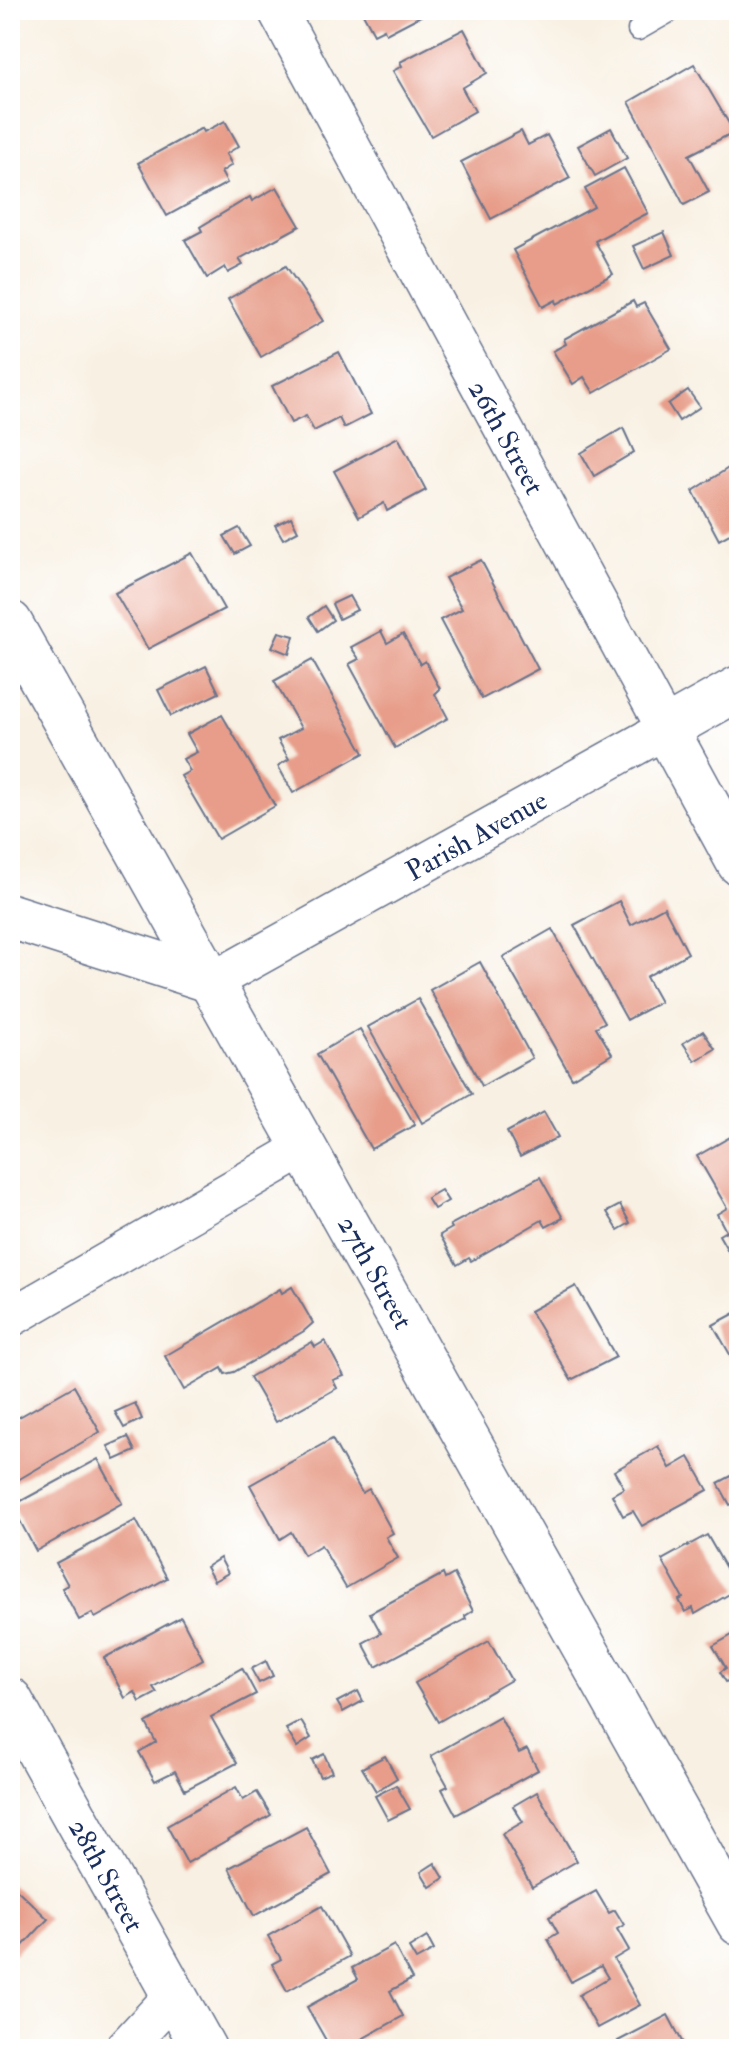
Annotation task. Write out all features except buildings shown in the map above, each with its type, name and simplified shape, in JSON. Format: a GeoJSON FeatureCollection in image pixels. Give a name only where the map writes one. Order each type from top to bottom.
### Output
{"type":"FeatureCollection","features":[{"type":"Feature","properties":{"kind":"main road","name":"27th Street"},"geometry":{"type":"LineString","coordinates":[[10,623],[739,1923]]}},
{"type":"Feature","properties":{"kind":"main road","name":"Parish Avenue"},"geometry":{"type":"LineString","coordinates":[[666,729],[739,688]]}},
{"type":"Feature","properties":{"kind":"main road","name":"26th Street"},"geometry":{"type":"LineString","coordinates":[[666,729],[739,863]]}},
{"type":"Feature","properties":{"kind":"main road"},"geometry":{"type":"LineString","coordinates":[[10,916],[213,981]]}},
{"type":"Feature","properties":{"kind":"main road","name":"28th Street"},"geometry":{"type":"LineString","coordinates":[[10,1700],[204,2049]]}},
{"type":"Feature","properties":{"kind":"street","name":"26th Street"},"geometry":{"type":"LineString","coordinates":[[277,10],[666,729]]}},
{"type":"Feature","properties":{"kind":"street","name":"Parish Avenue"},"geometry":{"type":"LineString","coordinates":[[213,981],[666,729]]}},
{"type":"Feature","properties":{"kind":"street"},"geometry":{"type":"LineString","coordinates":[[10,1318],[306,1147]]}},
{"type":"Feature","properties":{"kind":"street"},"geometry":{"type":"LineString","coordinates":[[124,2049],[174,1995]]}},
{"type":"Feature","properties":{"kind":"lane"},"geometry":{"type":"LineString","coordinates":[[638,30],[673,10]]}}]}
